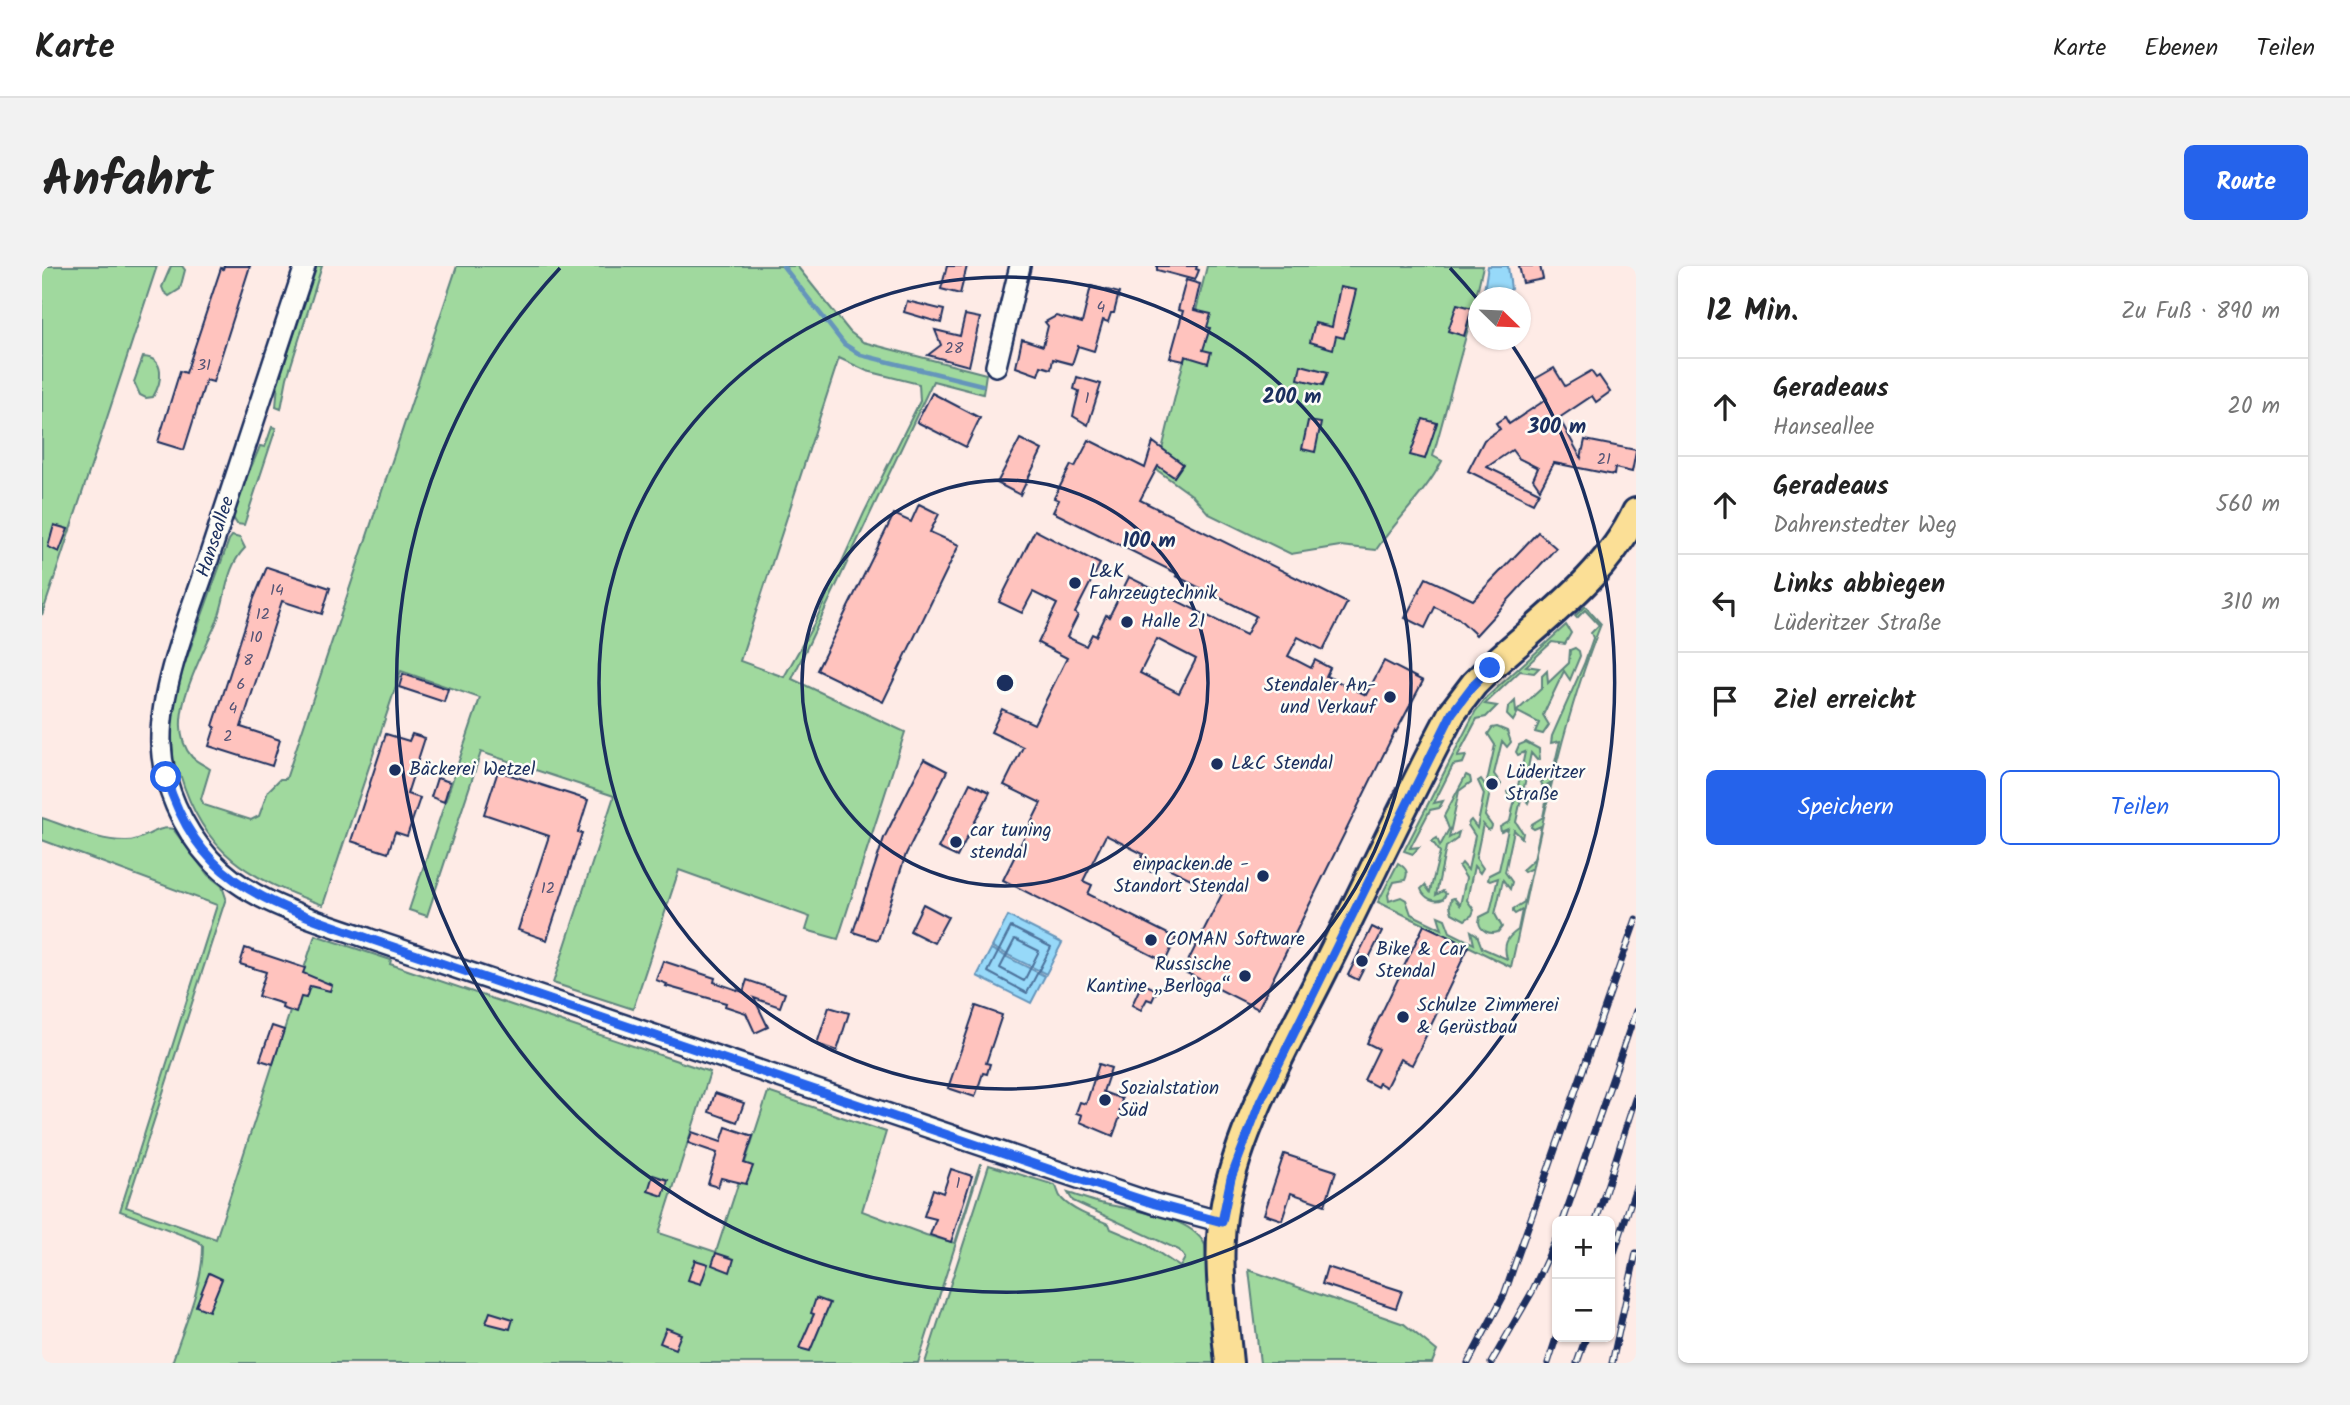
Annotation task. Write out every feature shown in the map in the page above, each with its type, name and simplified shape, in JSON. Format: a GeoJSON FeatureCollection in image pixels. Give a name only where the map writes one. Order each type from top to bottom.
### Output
{"type":"FeatureCollection","features":[{"type":"Feature","properties":{"kind":"main road"},"geometry":{"type":"LineString","coordinates":[[1229,1363],[1221,1260],[1222,1222],[1231,1178],[1260,1102],[1452,713],[1490,668],[1604,564],[1622,539],[1636,512]]}},
{"type":"Feature","properties":{"kind":"street","name":"Hanseallee"},"geometry":{"type":"LineString","coordinates":[[304,266],[165,697],[163,761],[179,812],[202,849],[220,869],[243,887],[280,906],[383,943],[1066,1175],[1166,1208],[1222,1222]]}},
{"type":"Feature","properties":{"kind":"street"},"geometry":{"type":"LineString","coordinates":[[996,366],[1020,266]]}},
{"type":"Feature","properties":{"kind":"green space"},"geometry":{"type":"Polygon","coordinates":[[[42,266],[157,266],[42,615],[42,266]]]}},
{"type":"Feature","properties":{"kind":"green space"},"geometry":{"type":"Polygon","coordinates":[[[171,266],[182,266],[185,270],[180,289],[169,296],[162,287],[171,266]]]}},
{"type":"Feature","properties":{"kind":"green space"},"geometry":{"type":"Polygon","coordinates":[[[317,266],[322,266],[287,378],[281,409],[276,407],[278,383],[317,266]]]}},
{"type":"Feature","properties":{"kind":"green space"},"geometry":{"type":"Polygon","coordinates":[[[457,266],[797,266],[850,332],[863,342],[986,374],[983,394],[933,381],[792,679],[905,732],[838,939],[806,930],[810,917],[679,870],[633,1009],[553,983],[614,796],[481,752],[427,916],[409,910],[480,698],[401,671],[323,905],[273,885],[252,873],[216,844],[190,802],[180,774],[174,772],[171,721],[174,694],[232,536],[240,538],[245,548],[234,564],[217,621],[188,689],[181,726],[184,743],[192,757],[210,769],[201,799],[204,805],[251,820],[259,816],[268,791],[280,779],[286,779],[457,266]],[[839,358],[740,661],[784,677],[815,622],[864,513],[920,401],[919,384],[867,371],[839,358]]]}},
{"type":"Feature","properties":{"kind":"green space"},"geometry":{"type":"Polygon","coordinates":[[[1207,266],[1483,266],[1478,287],[1468,287],[1468,329],[1433,456],[1442,461],[1376,550],[1340,546],[1291,554],[1209,514],[1193,496],[1157,470],[1207,266]]]}},
{"type":"Feature","properties":{"kind":"green space"},"geometry":{"type":"Polygon","coordinates":[[[143,357],[150,358],[159,366],[160,378],[153,397],[140,395],[134,382],[143,357]]]}},
{"type":"Feature","properties":{"kind":"green space"},"geometry":{"type":"Polygon","coordinates":[[[272,427],[276,428],[244,525],[237,524],[232,516],[238,498],[260,446],[265,447],[272,427]]]}},
{"type":"Feature","properties":{"kind":"green space"},"geometry":{"type":"Polygon","coordinates":[[[1585,606],[1601,624],[1560,751],[1511,967],[1378,902],[1398,863],[1406,870],[1407,875],[1405,880],[1394,882],[1388,895],[1389,901],[1401,897],[1406,900],[1411,914],[1442,929],[1438,916],[1445,919],[1450,932],[1474,944],[1471,931],[1477,935],[1482,948],[1507,959],[1506,942],[1518,930],[1522,910],[1515,914],[1513,909],[1524,902],[1532,868],[1524,872],[1522,870],[1534,859],[1541,826],[1534,829],[1531,827],[1543,817],[1550,783],[1543,787],[1541,782],[1552,775],[1560,741],[1551,743],[1552,736],[1584,664],[1593,638],[1591,633],[1599,625],[1585,610],[1577,618],[1575,616],[1585,606]]]}},
{"type":"Feature","properties":{"kind":"green space"},"geometry":{"type":"Polygon","coordinates":[[[1566,625],[1571,633],[1565,644],[1552,642],[1526,666],[1539,668],[1534,673],[1520,671],[1485,704],[1497,706],[1486,717],[1477,719],[1457,757],[1466,756],[1463,763],[1453,765],[1434,803],[1443,801],[1439,808],[1430,810],[1410,848],[1419,847],[1413,854],[1404,851],[1475,712],[1487,697],[1566,625]]]}},
{"type":"Feature","properties":{"kind":"green space"},"geometry":{"type":"Polygon","coordinates":[[[1575,648],[1580,656],[1570,680],[1564,671],[1543,715],[1549,725],[1543,734],[1535,732],[1539,723],[1518,712],[1513,721],[1507,715],[1508,708],[1515,701],[1516,712],[1542,688],[1542,676],[1547,671],[1548,683],[1569,663],[1570,650],[1575,648]]]}},
{"type":"Feature","properties":{"kind":"green space"},"geometry":{"type":"Polygon","coordinates":[[[1492,728],[1507,731],[1511,742],[1507,747],[1502,741],[1494,774],[1501,784],[1498,789],[1492,782],[1485,816],[1492,826],[1488,830],[1483,824],[1476,858],[1483,868],[1480,873],[1474,866],[1467,900],[1474,910],[1465,920],[1452,913],[1451,899],[1454,898],[1460,905],[1466,878],[1459,867],[1462,863],[1468,870],[1475,836],[1468,825],[1471,820],[1477,828],[1484,794],[1478,781],[1481,779],[1486,786],[1495,745],[1488,734],[1492,728]]]}},
{"type":"Feature","properties":{"kind":"green space"},"geometry":{"type":"Polygon","coordinates":[[[1526,742],[1539,749],[1540,759],[1537,760],[1531,753],[1524,787],[1530,798],[1528,803],[1522,795],[1516,822],[1523,833],[1522,838],[1514,830],[1505,872],[1512,882],[1510,889],[1503,880],[1495,914],[1502,927],[1498,932],[1489,933],[1481,928],[1479,922],[1480,917],[1490,912],[1498,878],[1490,881],[1489,875],[1499,870],[1508,829],[1501,832],[1500,827],[1510,821],[1516,794],[1509,797],[1507,792],[1518,786],[1525,752],[1518,755],[1516,752],[1519,745],[1526,742]]]}},
{"type":"Feature","properties":{"kind":"green space"},"geometry":{"type":"Polygon","coordinates":[[[1466,775],[1471,782],[1459,791],[1449,838],[1459,832],[1457,839],[1446,847],[1436,895],[1443,891],[1446,894],[1443,899],[1433,900],[1424,895],[1421,889],[1425,885],[1430,892],[1440,852],[1432,841],[1437,838],[1440,846],[1449,829],[1444,816],[1466,775]]]}},
{"type":"Feature","properties":{"kind":"green space"},"geometry":{"type":"Polygon","coordinates":[[[42,818],[116,841],[133,840],[161,829],[173,829],[208,875],[222,886],[226,898],[126,1207],[216,1239],[315,935],[391,960],[390,964],[710,1072],[659,1233],[716,1252],[768,1092],[886,1132],[862,1211],[926,1235],[955,1243],[981,1164],[918,1363],[172,1363],[200,1276],[203,1246],[198,1241],[120,1211],[217,905],[42,840],[42,818]]]}},
{"type":"Feature","properties":{"kind":"green space"},"geometry":{"type":"Polygon","coordinates":[[[989,1165],[1055,1185],[1060,1197],[1072,1207],[1109,1224],[1111,1229],[1144,1243],[1180,1267],[1185,1258],[1179,1250],[1073,1201],[1068,1193],[1100,1203],[1158,1215],[1187,1227],[1198,1235],[1205,1245],[1216,1363],[925,1363],[989,1165]]]}},
{"type":"Feature","properties":{"kind":"green space"},"geometry":{"type":"Polygon","coordinates":[[[1249,1270],[1404,1324],[1437,1351],[1432,1363],[1260,1363],[1249,1270]]]}},
{"type":"Feature","properties":{"kind":"water"},"geometry":{"type":"Polygon","coordinates":[[[1488,266],[1508,266],[1511,287],[1485,287],[1488,266]]]}},
{"type":"Feature","properties":{"kind":"water"},"geometry":{"type":"Polygon","coordinates":[[[1008,916],[1062,943],[1046,974],[992,947],[1008,916]]]}},
{"type":"Feature","properties":{"kind":"water"},"geometry":{"type":"Polygon","coordinates":[[[991,949],[1045,976],[1031,1003],[977,976],[991,949]]]}},
{"type":"Feature","properties":{"kind":"building"},"geometry":{"type":"Polygon","coordinates":[[[250,266],[213,382],[206,380],[184,450],[158,442],[180,371],[186,373],[221,268],[250,266]]]}},
{"type":"Feature","properties":{"kind":"building"},"geometry":{"type":"Polygon","coordinates":[[[947,266],[967,266],[960,294],[941,289],[947,266]]]}},
{"type":"Feature","properties":{"kind":"building"},"geometry":{"type":"Polygon","coordinates":[[[1157,266],[1197,266],[1196,269],[1199,270],[1195,280],[1157,270],[1157,266]]]}},
{"type":"Feature","properties":{"kind":"building"},"geometry":{"type":"Polygon","coordinates":[[[1519,266],[1540,266],[1543,279],[1523,283],[1519,266]]]}},
{"type":"Feature","properties":{"kind":"building"},"geometry":{"type":"Polygon","coordinates":[[[1186,280],[1200,284],[1194,310],[1211,314],[1203,350],[1211,352],[1208,363],[1185,356],[1184,361],[1170,358],[1183,311],[1178,310],[1186,280]]]}},
{"type":"Feature","properties":{"kind":"building"},"geometry":{"type":"Polygon","coordinates":[[[1091,286],[1119,293],[1114,313],[1111,313],[1108,322],[1103,320],[1094,351],[1078,346],[1072,364],[1053,359],[1051,369],[1041,366],[1038,375],[1016,367],[1022,339],[1043,346],[1048,326],[1045,322],[1056,316],[1082,323],[1091,286]]]}},
{"type":"Feature","properties":{"kind":"building"},"geometry":{"type":"Polygon","coordinates":[[[1340,287],[1356,290],[1344,338],[1336,336],[1333,349],[1310,342],[1315,323],[1332,327],[1340,287]]]}},
{"type":"Feature","properties":{"kind":"building"},"geometry":{"type":"Polygon","coordinates":[[[907,301],[944,310],[941,323],[904,312],[907,301]]]}},
{"type":"Feature","properties":{"kind":"building"},"geometry":{"type":"Polygon","coordinates":[[[1457,304],[1468,307],[1464,336],[1448,331],[1457,304]]]}},
{"type":"Feature","properties":{"kind":"building"},"geometry":{"type":"Polygon","coordinates":[[[965,315],[980,318],[969,366],[928,355],[941,345],[935,330],[960,336],[965,315]]]}},
{"type":"Feature","properties":{"kind":"building"},"geometry":{"type":"Polygon","coordinates":[[[1301,365],[1328,372],[1323,385],[1298,379],[1301,365]]]}},
{"type":"Feature","properties":{"kind":"building"},"geometry":{"type":"Polygon","coordinates":[[[1554,368],[1565,386],[1591,371],[1596,378],[1599,376],[1610,392],[1596,402],[1592,396],[1559,418],[1581,458],[1585,440],[1636,452],[1632,472],[1615,468],[1614,475],[1554,463],[1540,489],[1533,479],[1538,468],[1518,458],[1512,450],[1487,467],[1539,492],[1533,503],[1468,471],[1484,440],[1500,429],[1496,423],[1505,417],[1509,424],[1547,399],[1535,379],[1554,368]]]}},
{"type":"Feature","properties":{"kind":"building"},"geometry":{"type":"Polygon","coordinates":[[[1077,377],[1101,384],[1088,425],[1073,416],[1079,391],[1074,389],[1077,377]]]}},
{"type":"Feature","properties":{"kind":"building"},"geometry":{"type":"Polygon","coordinates":[[[932,393],[980,418],[966,447],[917,422],[932,393]]]}},
{"type":"Feature","properties":{"kind":"building"},"geometry":{"type":"Polygon","coordinates":[[[1423,419],[1437,423],[1425,459],[1410,455],[1423,419]]]}},
{"type":"Feature","properties":{"kind":"building"},"geometry":{"type":"Polygon","coordinates":[[[1308,421],[1321,423],[1315,452],[1302,449],[1308,421]]]}},
{"type":"Feature","properties":{"kind":"building"},"geometry":{"type":"Polygon","coordinates":[[[1020,439],[1042,450],[1020,495],[997,483],[1020,439]]]}},
{"type":"Feature","properties":{"kind":"building"},"geometry":{"type":"Polygon","coordinates":[[[1089,440],[1145,468],[1153,442],[1183,464],[1174,477],[1158,466],[1140,500],[1347,603],[1323,650],[1298,637],[1288,656],[1311,668],[1315,660],[1330,668],[1326,676],[1366,695],[1384,661],[1423,681],[1395,731],[1258,1009],[1183,971],[1222,894],[1156,862],[1151,872],[1138,865],[1143,854],[1106,835],[1083,881],[1092,885],[1088,894],[1176,938],[1165,962],[1003,880],[1041,803],[1004,785],[1023,747],[991,732],[1002,709],[1034,724],[1067,658],[1038,643],[1057,604],[1033,592],[1022,613],[999,602],[1035,530],[1100,564],[1075,613],[1078,615],[1067,637],[1086,646],[1092,634],[1096,636],[1106,615],[1109,617],[1129,577],[1246,635],[1256,616],[1053,512],[1059,500],[1054,498],[1071,465],[1075,467],[1089,440]],[[1157,639],[1140,673],[1179,693],[1196,659],[1157,639]]]}},
{"type":"Feature","properties":{"kind":"building"},"geometry":{"type":"Polygon","coordinates":[[[919,504],[939,514],[930,532],[959,545],[883,702],[817,670],[894,514],[911,522],[919,504]]]}},
{"type":"Feature","properties":{"kind":"building"},"geometry":{"type":"Polygon","coordinates":[[[54,525],[68,529],[59,552],[48,547],[54,525]]]}},
{"type":"Feature","properties":{"kind":"building"},"geometry":{"type":"Polygon","coordinates":[[[1538,532],[1556,548],[1476,635],[1458,618],[1435,607],[1425,628],[1405,618],[1426,578],[1473,600],[1538,532]]]}},
{"type":"Feature","properties":{"kind":"building"},"geometry":{"type":"Polygon","coordinates":[[[267,567],[330,588],[322,614],[282,601],[241,727],[280,740],[272,766],[209,746],[254,598],[267,567]]]}},
{"type":"Feature","properties":{"kind":"building"},"geometry":{"type":"Polygon","coordinates":[[[403,674],[448,689],[444,702],[399,687],[403,674]]]}},
{"type":"Feature","properties":{"kind":"building","name":"Bäckerei Wetzel"},"geometry":{"type":"Polygon","coordinates":[[[386,734],[409,741],[412,734],[425,738],[407,794],[420,798],[407,836],[395,832],[388,853],[351,841],[386,734]]]}},
{"type":"Feature","properties":{"kind":"building"},"geometry":{"type":"Polygon","coordinates":[[[924,759],[947,771],[906,854],[878,940],[853,932],[884,838],[924,759]]]}},
{"type":"Feature","properties":{"kind":"building"},"geometry":{"type":"Polygon","coordinates":[[[498,771],[588,800],[578,832],[582,833],[547,940],[518,930],[549,836],[484,814],[498,771]]]}},
{"type":"Feature","properties":{"kind":"building"},"geometry":{"type":"Polygon","coordinates":[[[437,778],[450,782],[444,802],[431,797],[437,778]]]}},
{"type":"Feature","properties":{"kind":"building"},"geometry":{"type":"Polygon","coordinates":[[[970,783],[990,792],[957,857],[938,848],[970,783]]]}},
{"type":"Feature","properties":{"kind":"building"},"geometry":{"type":"Polygon","coordinates":[[[923,904],[948,917],[934,943],[910,931],[923,904]]]}},
{"type":"Feature","properties":{"kind":"building"},"geometry":{"type":"Polygon","coordinates":[[[1424,925],[1469,946],[1412,1065],[1400,1059],[1386,1087],[1379,1083],[1377,1087],[1364,1080],[1379,1049],[1367,1043],[1424,925]]]}},
{"type":"Feature","properties":{"kind":"building"},"geometry":{"type":"Polygon","coordinates":[[[1372,927],[1382,932],[1358,980],[1348,975],[1372,927]]]}},
{"type":"Feature","properties":{"kind":"building"},"geometry":{"type":"Polygon","coordinates":[[[245,948],[305,968],[303,973],[332,985],[330,991],[310,986],[306,998],[301,997],[296,1013],[282,1008],[283,1004],[258,996],[266,972],[240,964],[245,948]]]}},
{"type":"Feature","properties":{"kind":"building"},"geometry":{"type":"Polygon","coordinates":[[[663,961],[715,978],[714,982],[743,992],[747,980],[785,993],[780,1007],[754,998],[768,1027],[755,1033],[746,1013],[725,1006],[726,1003],[666,986],[667,984],[656,980],[663,961]]]}},
{"type":"Feature","properties":{"kind":"building"},"geometry":{"type":"Polygon","coordinates":[[[1142,983],[1157,990],[1152,1001],[1147,999],[1141,1010],[1132,1005],[1142,983]]]}},
{"type":"Feature","properties":{"kind":"building"},"geometry":{"type":"Polygon","coordinates":[[[976,1006],[1002,1015],[986,1063],[990,1064],[987,1074],[983,1073],[975,1097],[948,1088],[976,1006]]]}},
{"type":"Feature","properties":{"kind":"building"},"geometry":{"type":"Polygon","coordinates":[[[829,1007],[849,1013],[837,1051],[817,1044],[829,1007]]]}},
{"type":"Feature","properties":{"kind":"building"},"geometry":{"type":"Polygon","coordinates":[[[272,1026],[284,1030],[273,1064],[260,1060],[272,1026]]]}},
{"type":"Feature","properties":{"kind":"building","name":"Sozialstation Süd"},"geometry":{"type":"Polygon","coordinates":[[[1099,1064],[1111,1068],[1103,1092],[1122,1099],[1121,1114],[1113,1136],[1080,1122],[1082,1115],[1076,1113],[1080,1102],[1086,1104],[1099,1064]]]}},
{"type":"Feature","properties":{"kind":"building"},"geometry":{"type":"Polygon","coordinates":[[[715,1093],[744,1103],[737,1122],[709,1112],[715,1093]]]}},
{"type":"Feature","properties":{"kind":"building"},"geometry":{"type":"Polygon","coordinates":[[[726,1127],[753,1136],[744,1163],[753,1166],[746,1184],[721,1178],[718,1187],[708,1184],[717,1153],[688,1143],[692,1132],[721,1142],[726,1127]]]}},
{"type":"Feature","properties":{"kind":"building"},"geometry":{"type":"Polygon","coordinates":[[[1284,1154],[1336,1171],[1325,1205],[1291,1193],[1282,1220],[1264,1214],[1284,1154]]]}},
{"type":"Feature","properties":{"kind":"building"},"geometry":{"type":"Polygon","coordinates":[[[951,1169],[972,1176],[951,1242],[930,1235],[936,1219],[924,1216],[933,1189],[943,1193],[951,1169]]]}},
{"type":"Feature","properties":{"kind":"building"},"geometry":{"type":"Polygon","coordinates":[[[653,1175],[668,1180],[663,1196],[648,1191],[653,1175]]]}},
{"type":"Feature","properties":{"kind":"building"},"geometry":{"type":"Polygon","coordinates":[[[716,1253],[734,1259],[730,1272],[712,1265],[716,1253]]]}},
{"type":"Feature","properties":{"kind":"building"},"geometry":{"type":"Polygon","coordinates":[[[695,1260],[708,1264],[701,1284],[688,1280],[695,1260]]]}},
{"type":"Feature","properties":{"kind":"building"},"geometry":{"type":"Polygon","coordinates":[[[1327,1267],[1402,1291],[1396,1308],[1322,1284],[1327,1267]]]}},
{"type":"Feature","properties":{"kind":"building"},"geometry":{"type":"Polygon","coordinates":[[[209,1273],[222,1279],[209,1311],[196,1306],[209,1273]]]}},
{"type":"Feature","properties":{"kind":"building"},"geometry":{"type":"Polygon","coordinates":[[[816,1298],[830,1303],[810,1351],[799,1348],[814,1314],[811,1313],[816,1298]]]}},
{"type":"Feature","properties":{"kind":"building"},"geometry":{"type":"Polygon","coordinates":[[[490,1312],[513,1319],[510,1329],[486,1323],[490,1312]]]}},
{"type":"Feature","properties":{"kind":"building"},"geometry":{"type":"Polygon","coordinates":[[[666,1328],[681,1334],[675,1349],[660,1343],[666,1328]]]}},
{"type":"Feature","properties":{"kind":"waterway"},"geometry":{"type":"LineString","coordinates":[[783,266],[844,344],[861,355],[982,385]]}},
{"type":"Feature","properties":{"kind":"railway"},"geometry":{"type":"LineString","coordinates":[[1468,1363],[1504,1295],[1636,919]]}},
{"type":"Feature","properties":{"kind":"railway"},"geometry":{"type":"LineString","coordinates":[[1565,1216],[1636,1011]]}},
{"type":"Feature","properties":{"kind":"railway"},"geometry":{"type":"LineString","coordinates":[[1598,1216],[1636,1096]]}},
{"type":"Feature","properties":{"kind":"railway"},"geometry":{"type":"LineString","coordinates":[[1615,1250],[1636,1187]]}},
{"type":"Feature","properties":{"kind":"railway"},"geometry":{"type":"LineString","coordinates":[[1491,1363],[1532,1292],[1552,1248]]}},
{"type":"Feature","properties":{"kind":"railway"},"geometry":{"type":"LineString","coordinates":[[1612,1363],[1636,1253]]}},
{"type":"Feature","properties":{"kind":"railway"},"geometry":{"type":"LineString","coordinates":[[1548,1363],[1555,1342]]}},
{"type":"Feature","properties":{"kind":"railway"},"geometry":{"type":"LineString","coordinates":[[1577,1363],[1584,1342]]}},
{"type":"Feature","properties":{"kind":"place","name":"L&K Fahrzeugtechnik"},"geometry":{"type":"Point","coordinates":[1075,583]}},
{"type":"Feature","properties":{"kind":"place","name":"Halle 21"},"geometry":{"type":"Point","coordinates":[1127,622]}},
{"type":"Feature","properties":{"kind":"place","name":"Stendaler An- und Verkauf"},"geometry":{"type":"Point","coordinates":[1390,697]}},
{"type":"Feature","properties":{"kind":"place","name":"L&C Stendal"},"geometry":{"type":"Point","coordinates":[1217,764]}},
{"type":"Feature","properties":{"kind":"place","name":"Bäckerei Wetzel"},"geometry":{"type":"Point","coordinates":[395,770]}},
{"type":"Feature","properties":{"kind":"place","name":"Lüderitzer Straße"},"geometry":{"type":"Point","coordinates":[1492,784]}},
{"type":"Feature","properties":{"kind":"place","name":"car tuning stendal"},"geometry":{"type":"Point","coordinates":[956,842]}},
{"type":"Feature","properties":{"kind":"place","name":"einpacken.de - Standort Stendal"},"geometry":{"type":"Point","coordinates":[1263,876]}},
{"type":"Feature","properties":{"kind":"place","name":"COMAN Software"},"geometry":{"type":"Point","coordinates":[1151,940]}},
{"type":"Feature","properties":{"kind":"place","name":"Bike & Car Stendal"},"geometry":{"type":"Point","coordinates":[1362,961]}},
{"type":"Feature","properties":{"kind":"place","name":"Russische Kantine „Berloga“"},"geometry":{"type":"Point","coordinates":[1245,976]}},
{"type":"Feature","properties":{"kind":"place","name":"Schulze Zimmerei & Gerüstbau"},"geometry":{"type":"Point","coordinates":[1403,1017]}},
{"type":"Feature","properties":{"kind":"place","name":"Sozialstation Süd"},"geometry":{"type":"Point","coordinates":[1105,1100]}},
{"type":"Feature","properties":{"kind":"route"},"geometry":{"type":"LineString","coordinates":[[166,777],[179,812],[209,859],[243,887],[280,906],[1066,1175],[1200,1218],[1222,1222],[1231,1178],[1244,1141],[1277,1066],[1437,740],[1463,697],[1490,668]]}}]}
